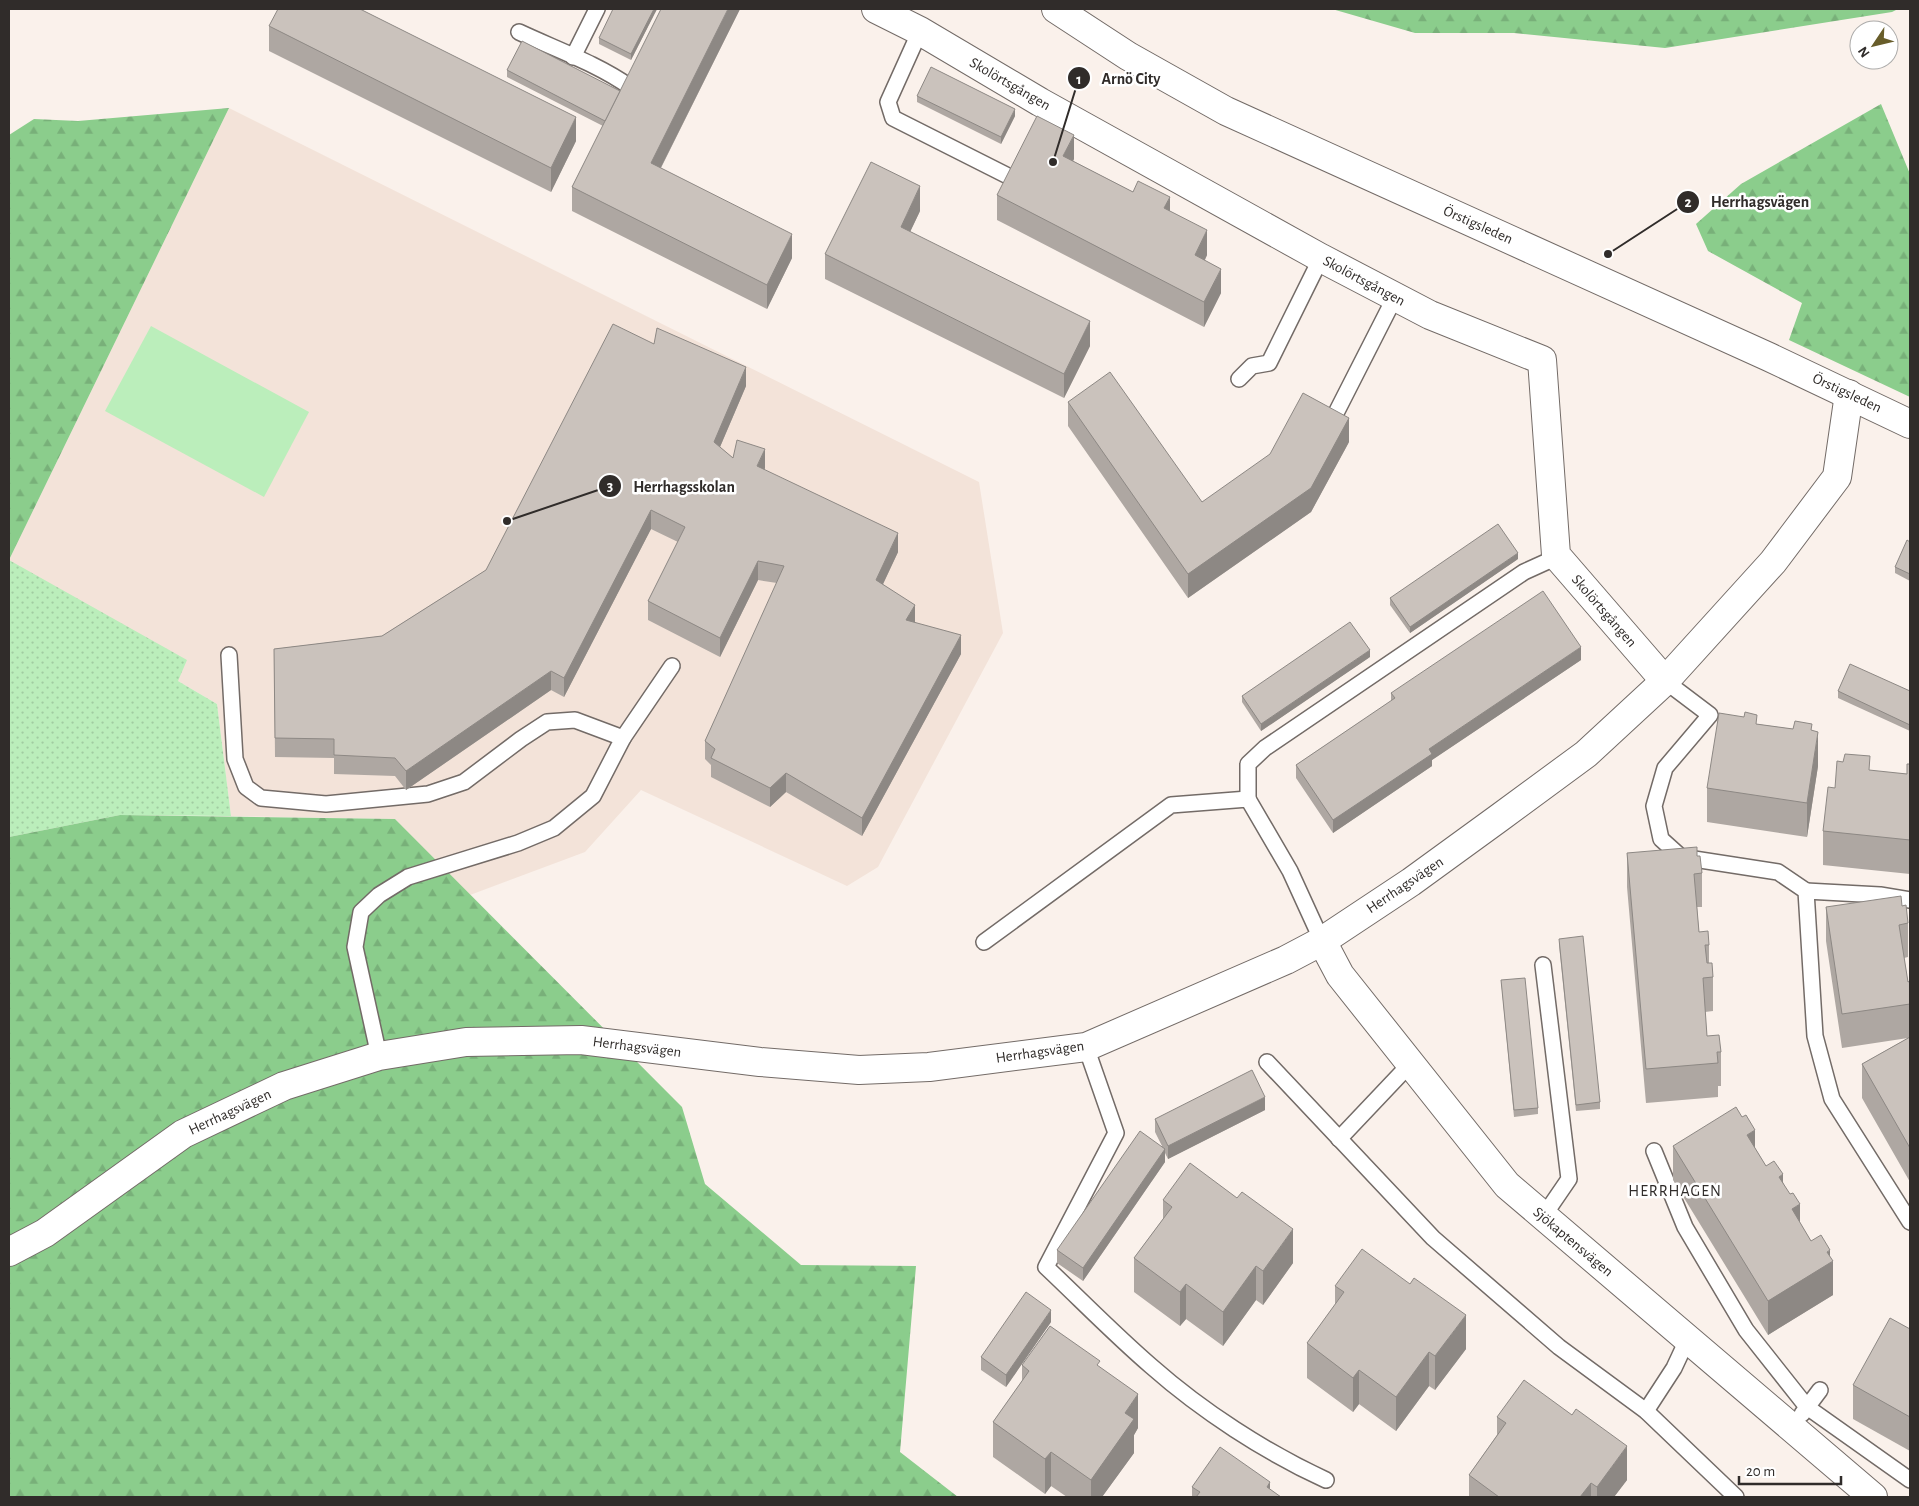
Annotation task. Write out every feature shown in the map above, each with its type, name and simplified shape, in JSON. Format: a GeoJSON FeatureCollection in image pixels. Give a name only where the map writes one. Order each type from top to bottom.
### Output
{"type":"FeatureCollection","features":[{"type":"Feature","properties":{"kind":"street","name":"Skolörtsgången"},"geometry":{"type":"LineString","coordinates":[[876,9],[920,31],[1040,102],[1321,258],[1430,315],[1542,360],[1558,557],[1665,681]]}},
{"type":"Feature","properties":{"kind":"street","name":"Örstigsleden"},"geometry":{"type":"LineString","coordinates":[[1056,9],[1128,56],[1226,111],[1910,424]]}},
{"type":"Feature","properties":{"kind":"street","name":"Herrhagsvägen"},"geometry":{"type":"LineString","coordinates":[[9,1252],[45,1233],[183,1134],[284,1086],[379,1056],[466,1042],[581,1040],[760,1062],[859,1070],[929,1067],[1086,1047],[1286,960],[1322,941],[1411,882],[1586,754],[1665,681],[1773,562],[1838,477],[1848,394]]}},
{"type":"Feature","properties":{"kind":"street","name":"Sjökaptensvägen"},"geometry":{"type":"LineString","coordinates":[[1322,941],[1340,975],[1507,1185],[1688,1338],[1800,1418],[1873,1497]]}},
{"type":"Feature","properties":{"kind":"lane"},"geometry":{"type":"LineString","coordinates":[[574,57],[597,9]]}},
{"type":"Feature","properties":{"kind":"lane"},"geometry":{"type":"LineString","coordinates":[[920,31],[888,102],[893,118],[1006,175]]}},
{"type":"Feature","properties":{"kind":"lane"},"geometry":{"type":"LineString","coordinates":[[519,32],[574,57],[630,87]]}},
{"type":"Feature","properties":{"kind":"lane"},"geometry":{"type":"LineString","coordinates":[[1239,379],[1252,366],[1268,363],[1321,258]]}},
{"type":"Feature","properties":{"kind":"lane"},"geometry":{"type":"LineString","coordinates":[[1336,413],[1395,297]]}},
{"type":"Feature","properties":{"kind":"lane"},"geometry":{"type":"LineString","coordinates":[[1322,941],[1290,871],[1248,799],[1248,764],[1265,748],[1524,572],[1558,557]]}},
{"type":"Feature","properties":{"kind":"lane"},"geometry":{"type":"LineString","coordinates":[[229,654],[235,759],[246,787],[261,798],[326,804],[428,794],[464,782],[547,722],[575,720],[623,738]]}},
{"type":"Feature","properties":{"kind":"lane"},"geometry":{"type":"LineString","coordinates":[[379,1056],[355,947],[361,912],[379,895],[408,877],[518,843],[554,828],[593,796],[623,738],[672,666]]}},
{"type":"Feature","properties":{"kind":"lane"},"geometry":{"type":"LineString","coordinates":[[1665,681],[1710,715],[1665,768],[1654,806],[1661,839],[1681,857],[1778,872],[1806,891],[1880,895],[1910,900]]}},
{"type":"Feature","properties":{"kind":"lane"},"geometry":{"type":"LineString","coordinates":[[984,942],[1171,805],[1248,799]]}},
{"type":"Feature","properties":{"kind":"lane"},"geometry":{"type":"LineString","coordinates":[[1806,891],[1815,1036],[1832,1099],[1910,1222]]}},
{"type":"Feature","properties":{"kind":"lane"},"geometry":{"type":"LineString","coordinates":[[1543,965],[1569,1179],[1544,1217]]}},
{"type":"Feature","properties":{"kind":"lane"},"geometry":{"type":"LineString","coordinates":[[1086,1047],[1116,1133],[1046,1267],[1151,1366],[1204,1409],[1294,1465],[1326,1480]]}},
{"type":"Feature","properties":{"kind":"lane"},"geometry":{"type":"LineString","coordinates":[[1267,1062],[1433,1238],[1559,1347],[1646,1411],[1736,1497]]}},
{"type":"Feature","properties":{"kind":"lane"},"geometry":{"type":"LineString","coordinates":[[1339,1139],[1411,1063]]}},
{"type":"Feature","properties":{"kind":"lane"},"geometry":{"type":"LineString","coordinates":[[1654,1151],[1685,1227],[1800,1418],[1910,1480]]}},
{"type":"Feature","properties":{"kind":"lane"},"geometry":{"type":"LineString","coordinates":[[1646,1411],[1674,1368],[1688,1338]]}},
{"type":"Feature","properties":{"kind":"lane"},"geometry":{"type":"LineString","coordinates":[[1800,1418],[1820,1390]]}},
{"type":"Feature","properties":{"kind":"shaded area"},"geometry":{"type":"Polygon","coordinates":[[[229,108],[979,482],[1003,633],[878,867],[847,886],[641,790],[585,852],[470,895],[395,819],[231,816],[217,704],[178,681],[9,560],[229,108]]]}},
{"type":"Feature","properties":{"kind":"green space"},"geometry":{"type":"Polygon","coordinates":[[[1332,9],[1898,9],[1892,12],[1665,48],[1514,33],[1415,33],[1332,9]]]}},
{"type":"Feature","properties":{"kind":"green space"},"geometry":{"type":"Polygon","coordinates":[[[1881,104],[1910,174],[1910,397],[1789,340],[1802,303],[1708,251],[1696,224],[1741,184],[1881,104]]]}},
{"type":"Feature","properties":{"kind":"green space"},"geometry":{"type":"Polygon","coordinates":[[[229,108],[9,560],[9,135],[34,119],[78,121],[229,108]]]}},
{"type":"Feature","properties":{"kind":"green space"},"geometry":{"type":"Polygon","coordinates":[[[151,326],[309,412],[264,497],[105,411],[151,326]]]}},
{"type":"Feature","properties":{"kind":"green space"},"geometry":{"type":"Polygon","coordinates":[[[9,560],[187,660],[178,681],[217,704],[231,816],[120,815],[9,837],[9,560]]]}},
{"type":"Feature","properties":{"kind":"green space"},"geometry":{"type":"Polygon","coordinates":[[[120,815],[395,819],[682,1107],[705,1184],[801,1265],[916,1266],[900,1452],[958,1497],[9,1497],[9,837],[120,815]]]}},
{"type":"Feature","properties":{"kind":"building"},"geometry":{"type":"Polygon","coordinates":[[[278,9],[360,9],[576,117],[551,168],[269,26],[278,9]]]}},
{"type":"Feature","properties":{"kind":"building"},"geometry":{"type":"Polygon","coordinates":[[[613,9],[654,9],[631,54],[599,38],[613,9]]]}},
{"type":"Feature","properties":{"kind":"building"},"geometry":{"type":"Polygon","coordinates":[[[661,9],[728,9],[651,163],[792,234],[767,285],[572,187],[661,9]]]}},
{"type":"Feature","properties":{"kind":"building"},"geometry":{"type":"Polygon","coordinates":[[[522,41],[620,91],[605,121],[507,70],[522,41]]]}},
{"type":"Feature","properties":{"kind":"building"},"geometry":{"type":"Polygon","coordinates":[[[931,67],[1015,109],[1001,137],[917,96],[931,67]]]}},
{"type":"Feature","properties":{"kind":"building"},"geometry":{"type":"Polygon","coordinates":[[[1037,116],[1074,135],[1063,156],[1133,192],[1138,181],[1170,197],[1164,208],[1207,230],[1195,255],[1221,269],[1204,302],[997,195],[1037,116]]]}},
{"type":"Feature","properties":{"kind":"building"},"geometry":{"type":"Polygon","coordinates":[[[871,162],[920,186],[901,227],[1090,321],[1064,374],[825,254],[871,162]]]}},
{"type":"Feature","properties":{"kind":"building"},"geometry":{"type":"Polygon","coordinates":[[[613,324],[654,344],[657,328],[746,367],[714,442],[733,458],[737,440],[765,449],[757,466],[898,533],[876,580],[915,605],[906,620],[961,635],[862,818],[786,773],[770,788],[711,758],[715,749],[705,741],[784,566],[758,561],[720,638],[648,601],[685,527],[651,510],[564,678],[551,671],[406,771],[395,758],[334,755],[334,739],[275,738],[274,649],[382,636],[486,570],[613,324]]]}},
{"type":"Feature","properties":{"kind":"building"},"geometry":{"type":"Polygon","coordinates":[[[1110,372],[1202,502],[1270,454],[1303,393],[1349,418],[1311,488],[1188,574],[1068,402],[1110,372]]]}},
{"type":"Feature","properties":{"kind":"building"},"geometry":{"type":"Polygon","coordinates":[[[1498,524],[1518,553],[1410,627],[1390,598],[1498,524]]]}},
{"type":"Feature","properties":{"kind":"building"},"geometry":{"type":"Polygon","coordinates":[[[1907,540],[1910,542],[1910,574],[1895,567],[1907,540]]]}},
{"type":"Feature","properties":{"kind":"building"},"geometry":{"type":"Polygon","coordinates":[[[1543,591],[1581,647],[1429,749],[1432,754],[1333,820],[1296,765],[1395,698],[1391,693],[1543,591]]]}},
{"type":"Feature","properties":{"kind":"building"},"geometry":{"type":"Polygon","coordinates":[[[1350,622],[1370,650],[1261,724],[1242,696],[1350,622]]]}},
{"type":"Feature","properties":{"kind":"building"},"geometry":{"type":"Polygon","coordinates":[[[1850,664],[1910,691],[1910,725],[1838,691],[1850,664]]]}},
{"type":"Feature","properties":{"kind":"building"},"geometry":{"type":"Polygon","coordinates":[[[1745,712],[1757,715],[1756,724],[1793,729],[1795,721],[1812,724],[1811,730],[1818,732],[1807,803],[1707,788],[1719,713],[1744,717],[1745,712]]]}},
{"type":"Feature","properties":{"kind":"building"},"geometry":{"type":"Polygon","coordinates":[[[1845,754],[1870,756],[1869,770],[1907,774],[1907,764],[1910,764],[1910,840],[1823,831],[1828,787],[1835,788],[1837,761],[1843,762],[1845,754]]]}},
{"type":"Feature","properties":{"kind":"building"},"geometry":{"type":"Polygon","coordinates":[[[1697,847],[1697,856],[1700,856],[1702,873],[1694,874],[1699,932],[1708,931],[1709,945],[1705,945],[1707,963],[1712,963],[1713,977],[1703,978],[1707,1036],[1719,1035],[1721,1052],[1717,1052],[1718,1063],[1646,1069],[1627,853],[1697,847]]]}},
{"type":"Feature","properties":{"kind":"building"},"geometry":{"type":"Polygon","coordinates":[[[1901,896],[1902,906],[1906,905],[1908,923],[1899,925],[1908,982],[1910,981],[1910,1004],[1842,1014],[1826,907],[1901,896]]]}},
{"type":"Feature","properties":{"kind":"building"},"geometry":{"type":"Polygon","coordinates":[[[1583,936],[1600,1102],[1576,1105],[1559,939],[1583,936]]]}},
{"type":"Feature","properties":{"kind":"building"},"geometry":{"type":"Polygon","coordinates":[[[1525,978],[1538,1108],[1514,1110],[1501,980],[1525,978]]]}},
{"type":"Feature","properties":{"kind":"building"},"geometry":{"type":"Polygon","coordinates":[[[1910,1037],[1910,1148],[1862,1064],[1910,1037]]]}},
{"type":"Feature","properties":{"kind":"building"},"geometry":{"type":"Polygon","coordinates":[[[1252,1070],[1265,1097],[1168,1146],[1155,1119],[1252,1070]]]}},
{"type":"Feature","properties":{"kind":"building"},"geometry":{"type":"Polygon","coordinates":[[[1736,1107],[1742,1117],[1746,1115],[1755,1130],[1747,1135],[1766,1166],[1774,1161],[1783,1174],[1779,1177],[1790,1194],[1793,1193],[1800,1204],[1792,1209],[1811,1241],[1821,1235],[1830,1250],[1827,1252],[1833,1261],[1768,1301],[1673,1146],[1736,1107]]]}},
{"type":"Feature","properties":{"kind":"building"},"geometry":{"type":"Polygon","coordinates":[[[1140,1131],[1165,1149],[1083,1268],[1057,1250],[1140,1131]]]}},
{"type":"Feature","properties":{"kind":"building"},"geometry":{"type":"Polygon","coordinates":[[[1190,1163],[1237,1198],[1242,1192],[1293,1229],[1263,1271],[1256,1266],[1223,1312],[1186,1284],[1180,1292],[1134,1258],[1172,1207],[1163,1200],[1190,1163]]]}},
{"type":"Feature","properties":{"kind":"building"},"geometry":{"type":"Polygon","coordinates":[[[1362,1249],[1410,1284],[1414,1278],[1466,1315],[1435,1356],[1429,1352],[1396,1397],[1359,1370],[1353,1378],[1307,1343],[1344,1292],[1335,1286],[1362,1249]]]}},
{"type":"Feature","properties":{"kind":"building"},"geometry":{"type":"Polygon","coordinates":[[[1026,1292],[1051,1310],[1006,1375],[981,1357],[1026,1292]]]}},
{"type":"Feature","properties":{"kind":"building"},"geometry":{"type":"Polygon","coordinates":[[[1890,1318],[1910,1329],[1910,1417],[1853,1385],[1890,1318]]]}},
{"type":"Feature","properties":{"kind":"building"},"geometry":{"type":"Polygon","coordinates":[[[1050,1326],[1100,1361],[1097,1365],[1138,1394],[1125,1413],[1134,1419],[1091,1480],[1051,1452],[1045,1459],[993,1422],[1029,1371],[1022,1365],[1050,1326]]]}},
{"type":"Feature","properties":{"kind":"building"},"geometry":{"type":"Polygon","coordinates":[[[1524,1380],[1572,1415],[1576,1409],[1627,1446],[1597,1487],[1591,1483],[1580,1497],[1499,1497],[1469,1475],[1506,1423],[1497,1417],[1524,1380]]]}},
{"type":"Feature","properties":{"kind":"building"},"geometry":{"type":"Polygon","coordinates":[[[1220,1447],[1270,1482],[1267,1487],[1281,1497],[1196,1497],[1200,1492],[1192,1487],[1220,1447]]]}},
{"type":"Feature","properties":{"kind":"place","name":"Arnö City"},"geometry":{"type":"Point","coordinates":[1053,162]}},
{"type":"Feature","properties":{"kind":"place","name":"Herrhagsvägen"},"geometry":{"type":"Point","coordinates":[1608,254]}},
{"type":"Feature","properties":{"kind":"place","name":"Herrhagsskolan"},"geometry":{"type":"Point","coordinates":[507,521]}},
{"type":"Feature","properties":{"kind":"district","name":"HERRHAGEN"},"geometry":{"type":"Point","coordinates":[1675,1191]}}]}
